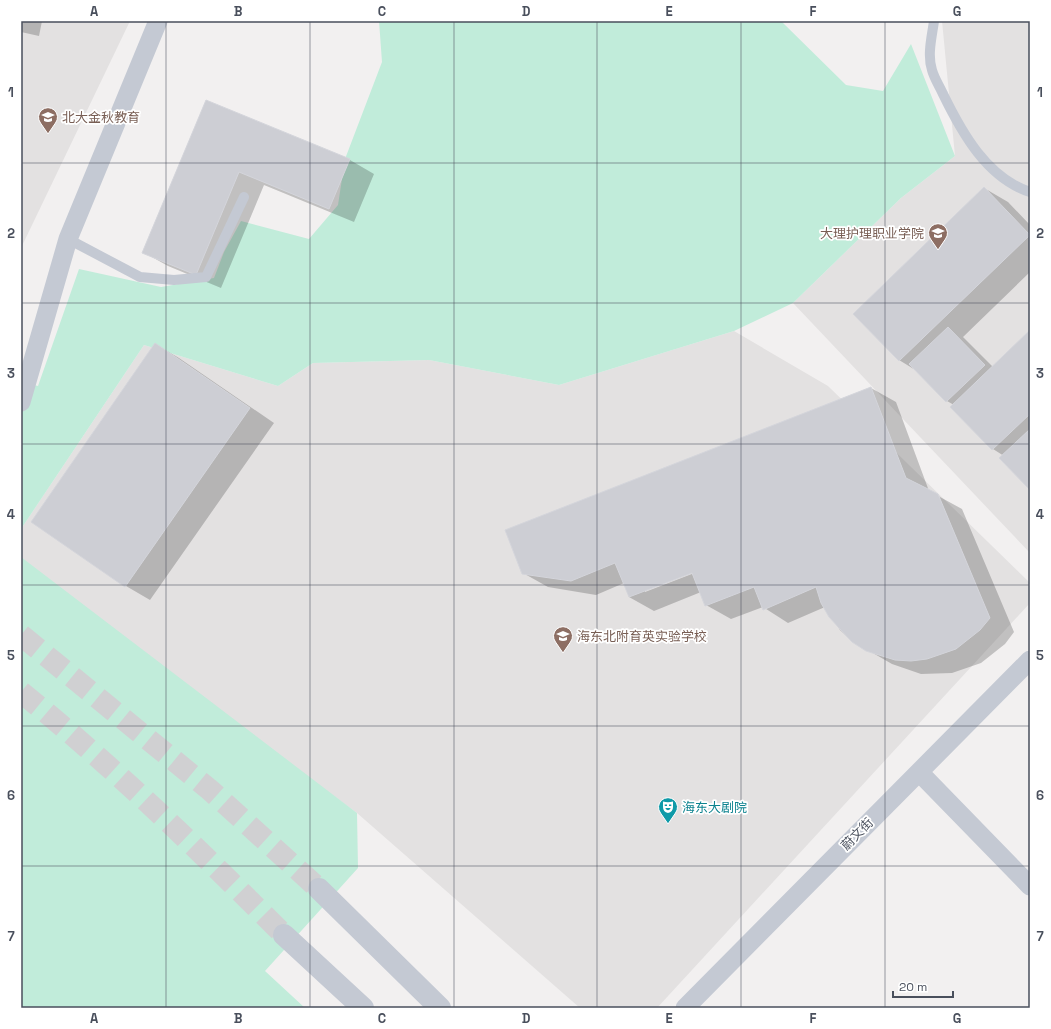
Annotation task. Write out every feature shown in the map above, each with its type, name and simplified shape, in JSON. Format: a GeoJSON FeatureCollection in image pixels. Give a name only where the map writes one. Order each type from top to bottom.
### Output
{"type":"FeatureCollection","features":[{"type":"Feature","properties":{"kind":"street"},"geometry":{"type":"LineString","coordinates":[[21,402],[68,239],[158,21]]}},
{"type":"Feature","properties":{"kind":"street","name":"蔚文街"},"geometry":{"type":"LineString","coordinates":[[685,1008],[1030,660]]}},
{"type":"Feature","properties":{"kind":"street"},"geometry":{"type":"LineString","coordinates":[[919,772],[1030,886]]}},
{"type":"Feature","properties":{"kind":"street"},"geometry":{"type":"LineString","coordinates":[[320,889],[440,1008]]}},
{"type":"Feature","properties":{"kind":"street"},"geometry":{"type":"LineString","coordinates":[[284,935],[363,1008]]}},
{"type":"Feature","properties":{"kind":"lane"},"geometry":{"type":"LineString","coordinates":[[934,21],[931,44],[931,69],[957,123],[978,154],[1000,177],[1030,192]]}},
{"type":"Feature","properties":{"kind":"lane"},"geometry":{"type":"LineString","coordinates":[[68,239],[140,277],[174,280],[206,276],[244,197]]}},
{"type":"Feature","properties":{"kind":"shaded area","name":"北大金秋教育"},"geometry":{"type":"Polygon","coordinates":[[[21,21],[130,21],[21,248],[21,21]]]}},
{"type":"Feature","properties":{"kind":"shaded area","name":"大理护理职业学院"},"geometry":{"type":"Polygon","coordinates":[[[942,21],[1030,21],[1030,553],[793,303],[901,198],[955,156],[942,21]]]}},
{"type":"Feature","properties":{"kind":"shaded area","name":"海东北附育英实验学校"},"geometry":{"type":"Polygon","coordinates":[[[734,331],[828,386],[1030,583],[1030,603],[657,1008],[580,1008],[357,813],[206,702],[21,558],[21,529],[144,345],[278,386],[313,363],[429,360],[559,385],[734,331]]]}},
{"type":"Feature","properties":{"kind":"green space"},"geometry":{"type":"Polygon","coordinates":[[[379,21],[781,21],[846,85],[883,91],[911,44],[955,156],[901,198],[793,303],[734,331],[559,385],[429,360],[313,363],[278,386],[144,345],[21,529],[21,382],[38,386],[79,269],[161,287],[214,278],[224,252],[241,221],[309,239],[338,205],[345,159],[382,62],[379,21]]]}},
{"type":"Feature","properties":{"kind":"green space"},"geometry":{"type":"Polygon","coordinates":[[[21,557],[357,813],[358,868],[265,971],[305,1008],[21,1008],[21,557]]]}},
{"type":"Feature","properties":{"kind":"building"},"geometry":{"type":"Polygon","coordinates":[[[206,100],[350,159],[329,209],[239,172],[196,275],[142,253],[206,100]]]}},
{"type":"Feature","properties":{"kind":"building"},"geometry":{"type":"Polygon","coordinates":[[[984,187],[1030,235],[899,361],[853,314],[984,187]]]}},
{"type":"Feature","properties":{"kind":"building"},"geometry":{"type":"Polygon","coordinates":[[[948,327],[985,365],[946,402],[909,364],[948,327]]]}},
{"type":"Feature","properties":{"kind":"building"},"geometry":{"type":"Polygon","coordinates":[[[1030,330],[1030,414],[992,450],[950,407],[1030,330]]]}},
{"type":"Feature","properties":{"kind":"building"},"geometry":{"type":"Polygon","coordinates":[[[155,343],[250,408],[125,587],[31,522],[155,343]]]}},
{"type":"Feature","properties":{"kind":"building"},"geometry":{"type":"Polygon","coordinates":[[[871,387],[906,478],[938,494],[990,618],[980,630],[956,649],[927,659],[911,661],[895,660],[866,651],[852,642],[829,617],[821,603],[816,587],[763,610],[754,587],[705,606],[692,573],[629,597],[615,563],[571,581],[522,574],[505,530],[871,387]]]}},
{"type":"Feature","properties":{"kind":"building"},"geometry":{"type":"Polygon","coordinates":[[[1030,429],[1030,490],[999,458],[1030,429]]]}},
{"type":"Feature","properties":{"kind":"tunnel"},"geometry":{"type":"LineString","coordinates":[[21,635],[210,790],[319,889]]}},
{"type":"Feature","properties":{"kind":"tunnel"},"geometry":{"type":"LineString","coordinates":[[21,692],[56,720],[123,779],[284,935]]}},
{"type":"Feature","properties":{"kind":"place","name":"北大金秋教育"},"geometry":{"type":"Point","coordinates":[48,134]}},
{"type":"Feature","properties":{"kind":"place","name":"大理护理职业学院"},"geometry":{"type":"Point","coordinates":[938,250]}},
{"type":"Feature","properties":{"kind":"place","name":"海东北附育英实验学校"},"geometry":{"type":"Point","coordinates":[563,653]}},
{"type":"Feature","properties":{"kind":"place","name":"海东大剧院"},"geometry":{"type":"Point","coordinates":[668,824]}}]}
